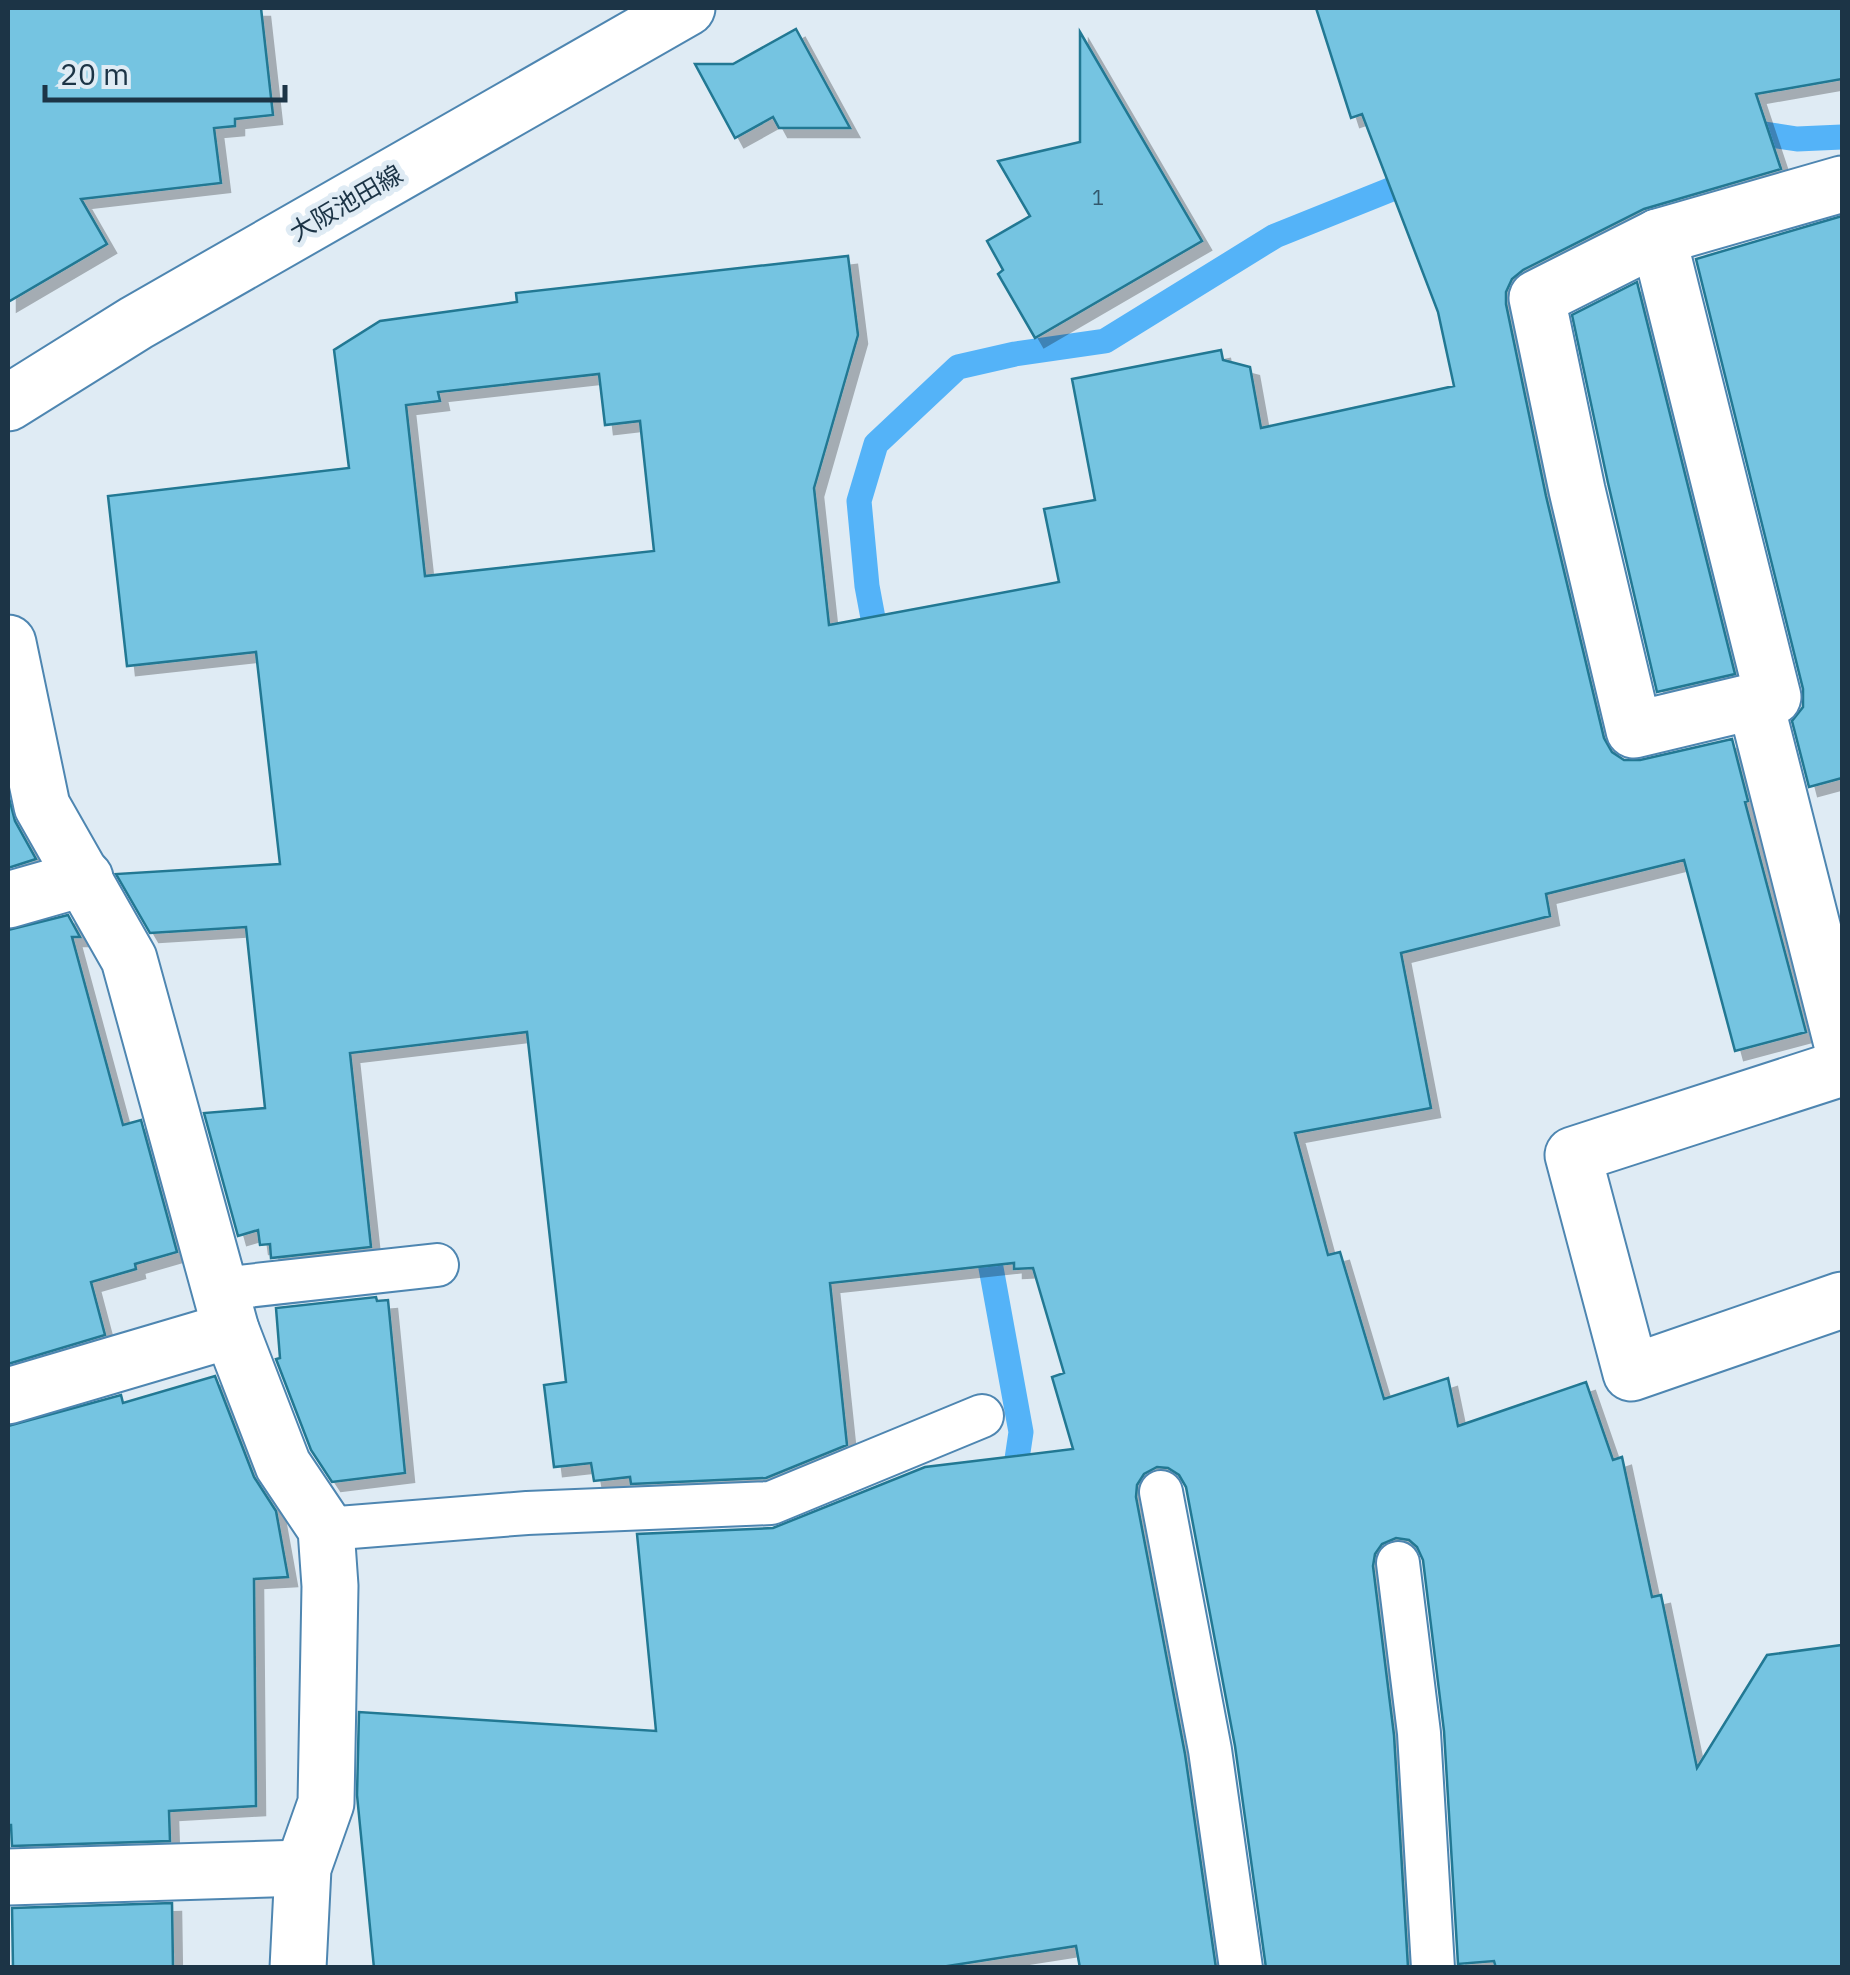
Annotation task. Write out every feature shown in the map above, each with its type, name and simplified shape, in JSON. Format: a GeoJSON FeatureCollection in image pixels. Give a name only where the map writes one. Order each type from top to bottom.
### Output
{"type":"FeatureCollection","features":[{"type":"Feature","properties":{"kind":"street","name":"大阪池田線"},"geometry":{"type":"LineString","coordinates":[[8,403],[136,323],[688,8]]}},
{"type":"Feature","properties":{"kind":"street"},"geometry":{"type":"LineString","coordinates":[[1658,237],[1773,697],[1634,730],[1577,490],[1537,298],[1658,237],[1842,184]]}},
{"type":"Feature","properties":{"kind":"street"},"geometry":{"type":"LineString","coordinates":[[8,643],[42,806],[129,959],[225,1310],[283,1466],[326,1529],[330,1586],[326,1803],[303,1868],[298,1968]]}},
{"type":"Feature","properties":{"kind":"street"},"geometry":{"type":"LineString","coordinates":[[1756,701],[1842,1044]]}},
{"type":"Feature","properties":{"kind":"street"},"geometry":{"type":"LineString","coordinates":[[8,900],[86,878]]}},
{"type":"Feature","properties":{"kind":"street"},"geometry":{"type":"LineString","coordinates":[[1842,1068],[1573,1156],[1631,1373],[1842,1300]]}},
{"type":"Feature","properties":{"kind":"street"},"geometry":{"type":"LineString","coordinates":[[8,1396],[225,1310]]}},
{"type":"Feature","properties":{"kind":"street"},"geometry":{"type":"LineString","coordinates":[[8,1878],[303,1868]]}},
{"type":"Feature","properties":{"kind":"lane"},"geometry":{"type":"LineString","coordinates":[[225,1310],[437,1265]]}},
{"type":"Feature","properties":{"kind":"lane"},"geometry":{"type":"LineString","coordinates":[[326,1529],[527,1513],[771,1502],[982,1416]]}},
{"type":"Feature","properties":{"kind":"lane"},"geometry":{"type":"LineString","coordinates":[[1161,1492],[1210,1750],[1241,1968]]}},
{"type":"Feature","properties":{"kind":"lane"},"geometry":{"type":"LineString","coordinates":[[1398,1564],[1419,1733],[1432,1968]]}},
{"type":"Feature","properties":{"kind":"building"},"geometry":{"type":"Polygon","coordinates":[[[8,8],[261,8],[273,115],[235,119],[235,126],[214,128],[221,183],[81,199],[107,244],[8,302],[8,8]]]}},
{"type":"Feature","properties":{"kind":"building"},"geometry":{"type":"Polygon","coordinates":[[[1316,8],[1842,8],[1842,79],[1756,94],[1781,169],[1644,209],[1523,270],[1512,279],[1506,292],[1546,496],[1604,738],[1612,752],[1624,760],[1640,760],[1732,739],[1806,1032],[1735,1051],[1684,860],[1546,894],[1550,916],[1401,953],[1431,1108],[1295,1133],[1328,1255],[1340,1252],[1384,1399],[1448,1378],[1458,1426],[1586,1382],[1613,1460],[1622,1457],[1652,1597],[1661,1595],[1697,1768],[1767,1655],[1842,1645],[1842,1968],[1496,1968],[1494,1961],[1458,1964],[1444,1731],[1423,1560],[1409,1540],[1396,1538],[1382,1544],[1373,1566],[1394,1735],[1408,1967],[1266,1968],[1235,1746],[1186,1487],[1179,1475],[1157,1467],[1144,1474],[1136,1497],[1185,1754],[1216,1968],[1080,1968],[1076,1946],[935,1968],[374,1968],[357,1795],[359,1712],[656,1731],[637,1534],[773,1528],[925,1467],[1073,1449],[1052,1377],[1064,1373],[1033,1268],[1014,1269],[1014,1263],[830,1283],[847,1445],[766,1478],[631,1484],[630,1477],[594,1481],[591,1463],[554,1467],[544,1385],[566,1382],[527,1032],[350,1053],[371,1247],[271,1258],[270,1244],[260,1245],[258,1230],[238,1236],[204,1113],[265,1108],[246,927],[150,933],[116,874],[280,864],[256,652],[127,666],[108,496],[349,468],[334,350],[380,321],[517,302],[516,293],[848,256],[858,335],[814,488],[829,625],[1059,582],[1044,509],[1095,500],[1072,379],[1221,350],[1223,360],[1250,367],[1261,428],[1454,386],[1438,312],[1362,114],[1351,118],[1316,8]],[[599,374],[438,392],[440,401],[406,405],[425,576],[654,551],[640,421],[605,425],[599,374]]]}},
{"type":"Feature","properties":{"kind":"building"},"geometry":{"type":"Polygon","coordinates":[[[796,29],[850,128],[779,128],[773,117],[735,138],[695,64],[733,64],[796,29]]]}},
{"type":"Feature","properties":{"kind":"building"},"geometry":{"type":"Polygon","coordinates":[[[1080,32],[1202,241],[1035,338],[998,274],[1003,270],[987,241],[1030,216],[998,161],[1080,142],[1080,32]]]}},
{"type":"Feature","properties":{"kind":"building"},"geometry":{"type":"Polygon","coordinates":[[[1842,216],[1842,778],[1809,787],[1792,721],[1803,707],[1803,689],[1696,259],[1842,216]]]}},
{"type":"Feature","properties":{"kind":"building"},"geometry":{"type":"Polygon","coordinates":[[[1637,282],[1735,674],[1657,692],[1572,315],[1637,282]]]}},
{"type":"Feature","properties":{"kind":"building"},"geometry":{"type":"Polygon","coordinates":[[[8,794],[15,821],[36,859],[8,868],[8,794]]]}},
{"type":"Feature","properties":{"kind":"building"},"geometry":{"type":"Polygon","coordinates":[[[68,915],[80,937],[72,937],[123,1125],[141,1120],[177,1252],[91,1282],[105,1335],[8,1364],[8,930],[68,915]]]}},
{"type":"Feature","properties":{"kind":"building"},"geometry":{"type":"Polygon","coordinates":[[[376,1297],[377,1301],[388,1300],[405,1473],[332,1482],[311,1450],[276,1359],[280,1358],[276,1308],[376,1297]]]}},
{"type":"Feature","properties":{"kind":"building"},"geometry":{"type":"Polygon","coordinates":[[[215,1376],[254,1477],[276,1511],[288,1577],[254,1579],[256,1806],[169,1811],[170,1841],[12,1846],[8,1825],[8,1426],[121,1395],[123,1403],[215,1376]]]}},
{"type":"Feature","properties":{"kind":"building"},"geometry":{"type":"Polygon","coordinates":[[[172,1903],[173,1968],[13,1968],[12,1908],[172,1903]]]}},
{"type":"Feature","properties":{"kind":"waterway"},"geometry":{"type":"LineString","coordinates":[[1738,130],[1797,139],[1842,137]]}},
{"type":"Feature","properties":{"kind":"waterway"},"geometry":{"type":"LineString","coordinates":[[879,650],[867,586],[859,501],[876,444],[958,367],[1105,341],[1275,236],[1422,177]]}},
{"type":"Feature","properties":{"kind":"waterway"},"geometry":{"type":"LineString","coordinates":[[985,1235],[1021,1432],[1013,1486]]}}]}
